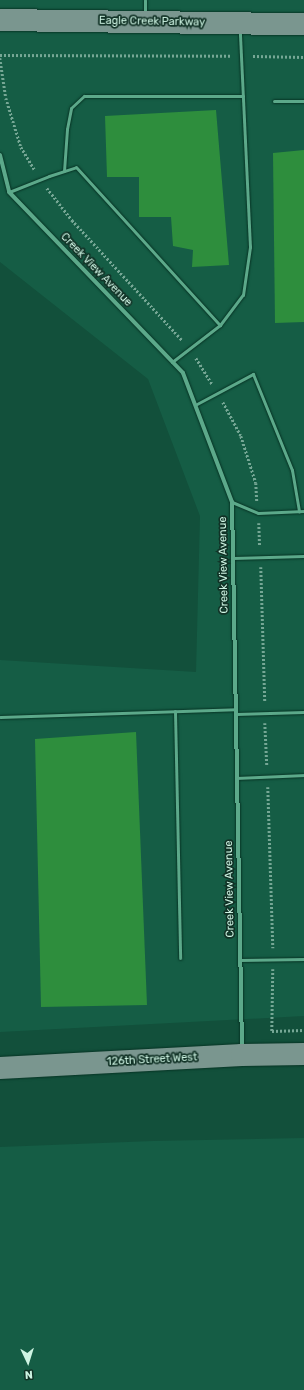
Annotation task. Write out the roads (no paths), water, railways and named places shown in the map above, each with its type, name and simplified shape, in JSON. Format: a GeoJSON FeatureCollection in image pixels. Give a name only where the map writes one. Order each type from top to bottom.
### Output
{"type":"FeatureCollection","features":[{"type":"Feature","properties":{"kind":"street","name":"Eagle Creek Parkway"},"geometry":{"type":"LineString","coordinates":[[0,20],[304,24]]}},
{"type":"Feature","properties":{"kind":"street"},"geometry":{"type":"LineString","coordinates":[[0,155],[9,192]]}},
{"type":"Feature","properties":{"kind":"street","name":"Creek View Avenue"},"geometry":{"type":"LineString","coordinates":[[9,192],[183,373],[232,502],[242,1055]]}},
{"type":"Feature","properties":{"kind":"street","name":"126th Street West"},"geometry":{"type":"LineString","coordinates":[[0,1068],[242,1055],[304,1054]]}},
{"type":"Feature","properties":{"kind":"lane"},"geometry":{"type":"LineString","coordinates":[[145,0],[145,22]]}},
{"type":"Feature","properties":{"kind":"lane"},"geometry":{"type":"LineString","coordinates":[[172,362],[220,325],[243,295],[250,247],[240,23]]}},
{"type":"Feature","properties":{"kind":"lane"},"geometry":{"type":"LineString","coordinates":[[64,171],[67,128],[71,108],[84,96],[243,96]]}},
{"type":"Feature","properties":{"kind":"lane"},"geometry":{"type":"LineString","coordinates":[[274,101],[304,101]]}},
{"type":"Feature","properties":{"kind":"lane"},"geometry":{"type":"LineString","coordinates":[[9,192],[40,179],[76,167],[220,325]]}},
{"type":"Feature","properties":{"kind":"lane"},"geometry":{"type":"LineString","coordinates":[[195,404],[253,374],[292,470],[299,511]]}},
{"type":"Feature","properties":{"kind":"lane"},"geometry":{"type":"LineString","coordinates":[[232,502],[258,513],[304,511]]}},
{"type":"Feature","properties":{"kind":"lane"},"geometry":{"type":"LineString","coordinates":[[233,558],[304,556]]}},
{"type":"Feature","properties":{"kind":"lane"},"geometry":{"type":"LineString","coordinates":[[0,717],[236,709]]}},
{"type":"Feature","properties":{"kind":"lane"},"geometry":{"type":"LineString","coordinates":[[175,711],[180,958]]}},
{"type":"Feature","properties":{"kind":"lane"},"geometry":{"type":"LineString","coordinates":[[236,714],[304,712]]}},
{"type":"Feature","properties":{"kind":"lane"},"geometry":{"type":"LineString","coordinates":[[237,778],[304,775]]}},
{"type":"Feature","properties":{"kind":"lane"},"geometry":{"type":"LineString","coordinates":[[241,960],[304,959]]}}]}
